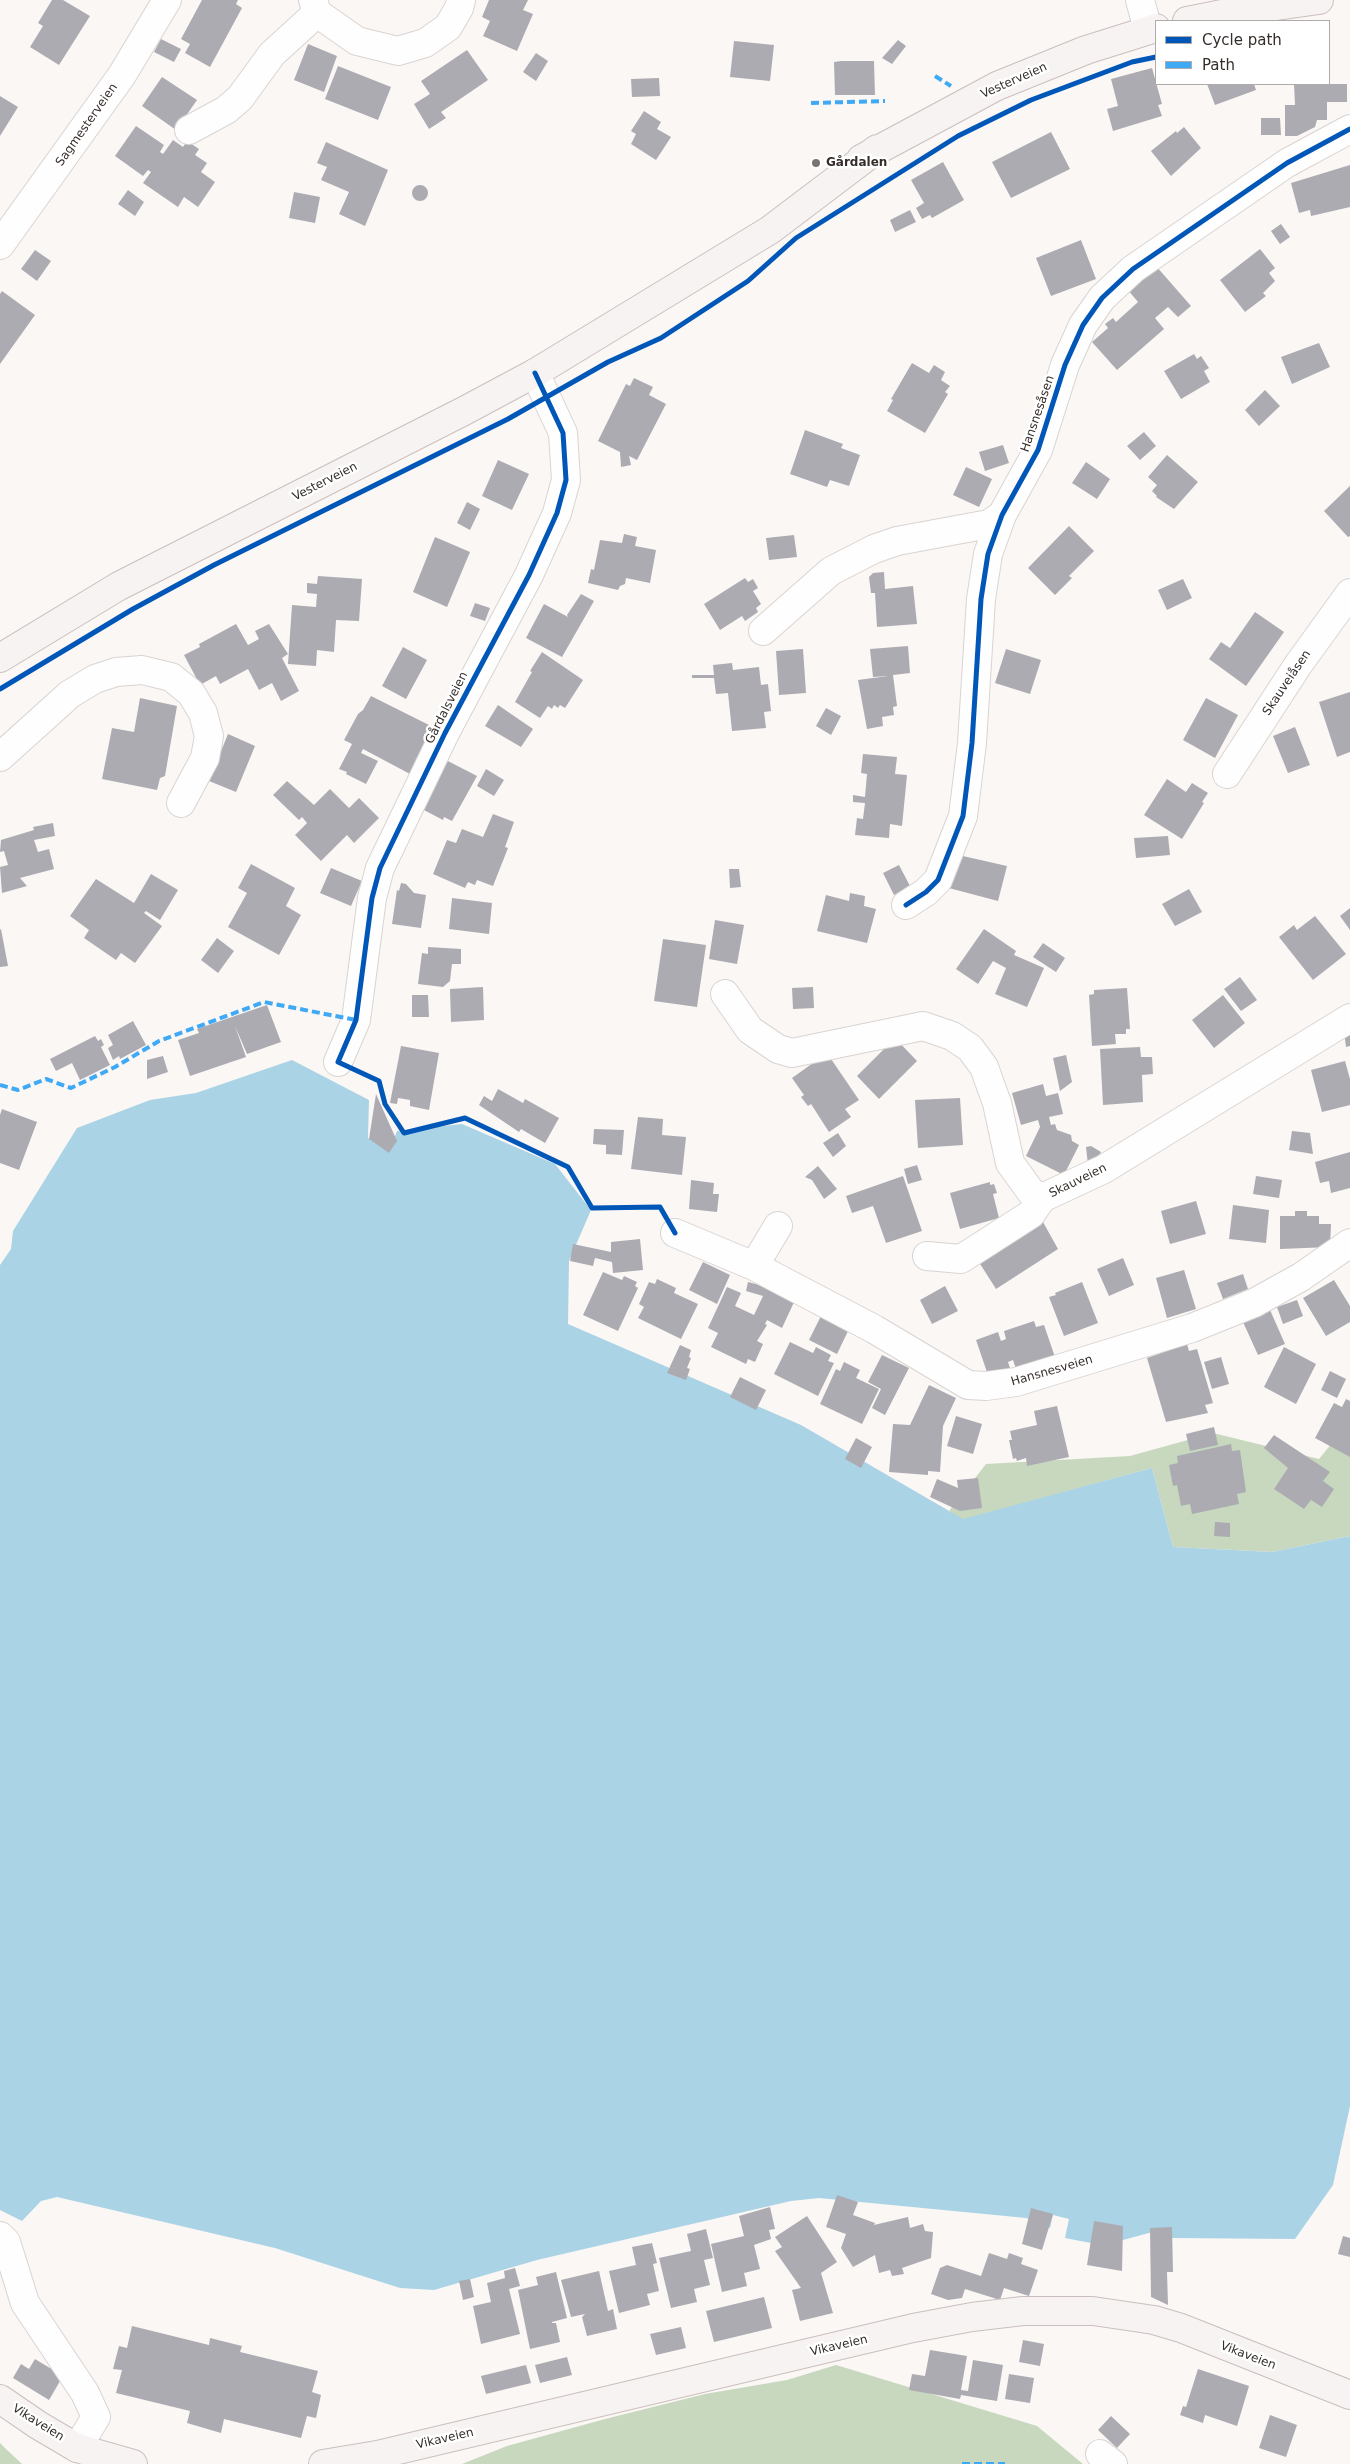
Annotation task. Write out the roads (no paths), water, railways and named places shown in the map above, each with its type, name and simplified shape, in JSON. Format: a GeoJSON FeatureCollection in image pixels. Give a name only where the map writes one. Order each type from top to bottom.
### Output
{"type":"FeatureCollection","features":[{"type":"Feature","properties":{"kind":"main road"},"geometry":{"type":"LineString","coordinates":[[1192,20],[1319,0]]}},
{"type":"Feature","properties":{"kind":"main road","name":"Vesterveien"},"geometry":{"type":"LineString","coordinates":[[0,658],[119,586],[464,411],[534,373],[649,304],[762,218],[878,149],[997,86],[1086,50],[1152,29]]}},
{"type":"Feature","properties":{"kind":"main road","name":"Vikaveien"},"geometry":{"type":"LineString","coordinates":[[323,2464],[377,2455],[913,2328],[972,2317],[1023,2311],[1093,2311],[1154,2320],[1350,2395]]}},
{"type":"Feature","properties":{"kind":"main road","name":"Vikaveien"},"geometry":{"type":"LineString","coordinates":[[0,2399],[38,2425],[92,2456],[133,2464]]}},
{"type":"Feature","properties":{"kind":"street","name":"Sagmesterveien"},"geometry":{"type":"LineString","coordinates":[[0,245],[122,75],[167,0]]}},
{"type":"Feature","properties":{"kind":"street"},"geometry":{"type":"LineString","coordinates":[[189,130],[226,110],[240,98],[272,54],[315,6],[357,42],[398,50],[425,43],[448,27],[459,8],[461,0]]}},
{"type":"Feature","properties":{"kind":"street"},"geometry":{"type":"LineString","coordinates":[[1140,0],[1152,29]]}},
{"type":"Feature","properties":{"kind":"street","name":"Hansnesåsen"},"geometry":{"type":"LineString","coordinates":[[906,905],[926,892],[938,880],[963,816],[972,743],[981,599],[988,554],[1002,516],[1038,450],[1065,365],[1083,325],[1102,298],[1133,269],[1287,163],[1350,130]]}},
{"type":"Feature","properties":{"kind":"street","name":"Gårdalsveien"},"geometry":{"type":"LineString","coordinates":[[338,1062],[356,1020],[372,898],[380,868],[445,733],[529,575],[557,513],[566,480],[563,433],[534,373]]}},
{"type":"Feature","properties":{"kind":"street"},"geometry":{"type":"LineString","coordinates":[[763,631],[831,571],[874,549],[897,542],[989,524],[1002,516]]}},
{"type":"Feature","properties":{"kind":"street","name":"Skauveiåsen"},"geometry":{"type":"LineString","coordinates":[[1227,774],[1298,665],[1350,593]]}},
{"type":"Feature","properties":{"kind":"street"},"geometry":{"type":"LineString","coordinates":[[0,757],[70,694],[96,679],[116,672],[142,670],[171,677],[191,693],[203,713],[209,736],[205,758],[181,803]]}},
{"type":"Feature","properties":{"kind":"street","name":"Skauveien"},"geometry":{"type":"LineString","coordinates":[[725,994],[750,1030],[778,1049],[792,1053],[923,1026],[952,1036],[970,1048],[984,1067],[997,1104],[1010,1162],[1031,1192],[1042,1198],[1104,1169],[1350,1018]]}},
{"type":"Feature","properties":{"kind":"street"},"geometry":{"type":"LineString","coordinates":[[927,1256],[961,1259],[1030,1214],[1042,1198]]}},
{"type":"Feature","properties":{"kind":"street"},"geometry":{"type":"LineString","coordinates":[[754,1266],[778,1226]]}},
{"type":"Feature","properties":{"kind":"street","name":"Hansnesveien"},"geometry":{"type":"LineString","coordinates":[[675,1233],[754,1266],[874,1329],[968,1384],[986,1386],[1016,1382],[1192,1328],[1254,1303],[1301,1277],[1350,1244]]}},
{"type":"Feature","properties":{"kind":"street"},"geometry":{"type":"LineString","coordinates":[[0,2236],[6,2242],[25,2303],[85,2394],[96,2417],[92,2456]]}},
{"type":"Feature","properties":{"kind":"water"},"geometry":{"type":"Polygon","coordinates":[[[292,1060],[369,1100],[368,1138],[389,1151],[397,1131],[462,1124],[555,1164],[591,1210],[569,1261],[568,1324],[801,1425],[963,1519],[1152,1468],[1173,1547],[1272,1552],[1350,1536],[1350,2106],[1333,2185],[1295,2239],[1172,2238],[1171,2227],[1123,2240],[1094,2222],[1091,2243],[1065,2238],[1069,2219],[1053,2215],[1050,2228],[1026,2218],[819,2198],[791,2201],[537,2260],[434,2290],[400,2288],[275,2248],[57,2197],[41,2201],[22,2221],[0,2210],[0,1265],[11,1249],[13,1231],[77,1128],[150,1100],[196,1093],[292,1060]]]}},
{"type":"Feature","properties":{"kind":"place","name":"Gårdalen"},"geometry":{"type":"Point","coordinates":[816,163]}}]}
